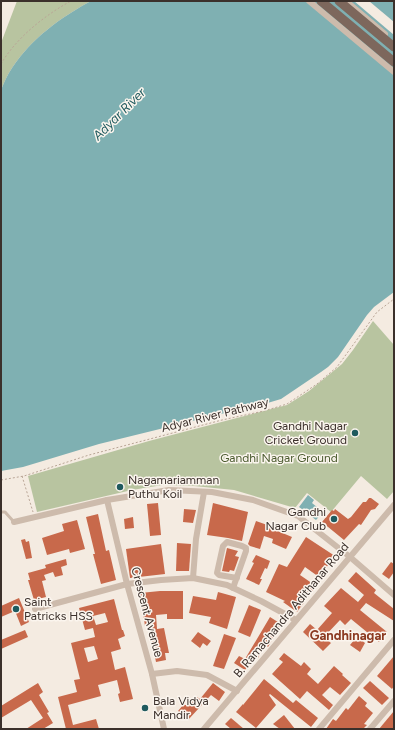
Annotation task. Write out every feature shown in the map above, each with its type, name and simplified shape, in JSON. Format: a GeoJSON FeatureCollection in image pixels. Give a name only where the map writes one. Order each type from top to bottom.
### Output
{"type":"FeatureCollection","features":[{"type":"Feature","properties":{"kind":"main road"},"geometry":{"type":"LineString","coordinates":[[321,1],[394,62]]}},
{"type":"Feature","properties":{"kind":"main road"},"geometry":{"type":"LineString","coordinates":[[339,1],[394,47]]}},
{"type":"Feature","properties":{"kind":"street"},"geometry":{"type":"LineString","coordinates":[[309,1],[394,72]]}},
{"type":"Feature","properties":{"kind":"street"},"geometry":{"type":"LineString","coordinates":[[346,1],[394,41]]}},
{"type":"Feature","properties":{"kind":"street"},"geometry":{"type":"LineString","coordinates":[[14,522],[107,500],[169,490],[204,492],[253,500],[298,516],[350,557],[394,595]]}},
{"type":"Feature","properties":{"kind":"street"},"geometry":{"type":"LineString","coordinates":[[193,578],[196,538],[204,492]]}},
{"type":"Feature","properties":{"kind":"street","name":"Crescent Avenue"},"geometry":{"type":"LineString","coordinates":[[107,500],[127,584],[152,674],[164,729]]}},
{"type":"Feature","properties":{"kind":"street","name":"B. Ramachandra Adithanar Road"},"geometry":{"type":"LineString","coordinates":[[204,729],[394,505]]}},
{"type":"Feature","properties":{"kind":"street"},"geometry":{"type":"LineString","coordinates":[[233,588],[237,578],[246,551],[246,548],[227,542],[223,546],[217,573],[219,575],[237,578]]}},
{"type":"Feature","properties":{"kind":"street"},"geometry":{"type":"LineString","coordinates":[[35,609],[127,584],[193,578],[227,585],[296,620]]}},
{"type":"Feature","properties":{"kind":"street"},"geometry":{"type":"LineString","coordinates":[[319,729],[394,640]]}},
{"type":"Feature","properties":{"kind":"street"},"geometry":{"type":"LineString","coordinates":[[152,674],[176,671],[207,675],[237,691]]}},
{"type":"Feature","properties":{"kind":"street"},"geometry":{"type":"LineString","coordinates":[[370,729],[394,701]]}},
{"type":"Feature","properties":{"kind":"lane"},"geometry":{"type":"LineString","coordinates":[[1,512],[4,512],[14,522]]}},
{"type":"Feature","properties":{"kind":"path"},"geometry":{"type":"LineString","coordinates":[[1,64],[12,49],[28,32],[52,13],[71,1]]}},
{"type":"Feature","properties":{"kind":"path","name":"Adyar River Pathway"},"geometry":{"type":"LineString","coordinates":[[1,480],[22,476],[89,455],[287,404],[317,384],[337,367],[350,351],[372,318],[381,308],[394,299]]}},
{"type":"Feature","properties":{"kind":"path"},"geometry":{"type":"LineString","coordinates":[[22,476],[34,517]]}},
{"type":"Feature","properties":{"kind":"green space"},"geometry":{"type":"Polygon","coordinates":[[[17,1],[91,1],[69,14],[37,38],[12,68],[1,90],[1,43],[17,1]]]}},
{"type":"Feature","properties":{"kind":"green space","name":"Gandhi Nagar Ground"},"geometry":{"type":"Polygon","coordinates":[[[373,321],[394,345],[394,491],[387,499],[361,476],[331,512],[307,493],[295,508],[234,490],[163,485],[132,490],[37,512],[28,476],[149,441],[287,405],[309,391],[342,364],[373,321]]]}},
{"type":"Feature","properties":{"kind":"water","name":"Adyar River"},"geometry":{"type":"Polygon","coordinates":[[[91,1],[394,1],[394,292],[374,307],[338,357],[328,367],[281,399],[254,407],[99,444],[23,467],[1,471],[1,90],[12,68],[37,38],[69,14],[91,1]]]}},
{"type":"Feature","properties":{"kind":"water"},"geometry":{"type":"Polygon","coordinates":[[[308,495],[314,500],[312,503],[323,512],[316,520],[299,507],[308,495]]]}},
{"type":"Feature","properties":{"kind":"pier"},"geometry":{"type":"Polygon","coordinates":[[[354,1],[369,1],[394,22],[394,35],[354,1]]]}},
{"type":"Feature","properties":{"kind":"building","name":"Gandhi Nagar Club"},"geometry":{"type":"Polygon","coordinates":[[[369,498],[379,504],[375,509],[371,510],[361,525],[359,524],[344,540],[322,522],[332,510],[334,511],[335,509],[348,519],[363,502],[366,502],[369,498]]]}},
{"type":"Feature","properties":{"kind":"building"},"geometry":{"type":"Polygon","coordinates":[[[158,503],[161,535],[150,536],[147,504],[158,503]]]}},
{"type":"Feature","properties":{"kind":"building"},"geometry":{"type":"Polygon","coordinates":[[[213,503],[248,512],[242,541],[207,535],[213,503]]]}},
{"type":"Feature","properties":{"kind":"building"},"geometry":{"type":"Polygon","coordinates":[[[184,509],[196,510],[193,523],[183,522],[184,509]]]}},
{"type":"Feature","properties":{"kind":"building"},"geometry":{"type":"Polygon","coordinates":[[[98,514],[106,551],[109,550],[116,580],[101,584],[93,554],[95,554],[86,517],[98,514]]]}},
{"type":"Feature","properties":{"kind":"building"},"geometry":{"type":"Polygon","coordinates":[[[133,517],[134,528],[125,529],[124,519],[133,517]]]}},
{"type":"Feature","properties":{"kind":"building"},"geometry":{"type":"Polygon","coordinates":[[[77,520],[85,549],[70,553],[69,549],[47,555],[42,538],[64,531],[62,524],[77,520]]]}},
{"type":"Feature","properties":{"kind":"building"},"geometry":{"type":"Polygon","coordinates":[[[256,521],[273,527],[273,529],[292,537],[286,549],[272,543],[273,539],[264,536],[260,549],[250,546],[248,544],[256,521]]]}},
{"type":"Feature","properties":{"kind":"building"},"geometry":{"type":"Polygon","coordinates":[[[306,537],[335,556],[319,577],[305,567],[300,575],[316,586],[297,612],[283,602],[285,601],[266,592],[279,564],[287,567],[306,537]]]}},
{"type":"Feature","properties":{"kind":"building"},"geometry":{"type":"Polygon","coordinates":[[[25,539],[26,542],[29,541],[32,558],[26,559],[21,540],[25,539]]]}},
{"type":"Feature","properties":{"kind":"building"},"geometry":{"type":"Polygon","coordinates":[[[177,543],[191,544],[189,571],[176,571],[177,543]]]}},
{"type":"Feature","properties":{"kind":"building"},"geometry":{"type":"Polygon","coordinates":[[[161,544],[165,574],[130,578],[126,549],[161,544]]]}},
{"type":"Feature","properties":{"kind":"building"},"geometry":{"type":"Polygon","coordinates":[[[227,548],[238,551],[235,556],[239,557],[234,571],[230,570],[229,572],[222,571],[227,548]]]}},
{"type":"Feature","properties":{"kind":"building"},"geometry":{"type":"Polygon","coordinates":[[[256,555],[270,561],[267,569],[265,568],[259,585],[246,579],[254,563],[252,562],[256,555]]]}},
{"type":"Feature","properties":{"kind":"building"},"geometry":{"type":"Polygon","coordinates":[[[66,559],[67,565],[61,567],[63,575],[55,577],[53,572],[44,575],[46,580],[42,581],[46,597],[34,600],[28,580],[30,580],[28,573],[46,568],[45,565],[66,559]]]}},
{"type":"Feature","properties":{"kind":"building"},"geometry":{"type":"Polygon","coordinates":[[[391,562],[394,564],[394,572],[389,579],[382,574],[391,562]]]}},
{"type":"Feature","properties":{"kind":"building"},"geometry":{"type":"Polygon","coordinates":[[[356,572],[376,590],[374,593],[394,609],[394,621],[366,603],[360,610],[387,632],[379,642],[351,619],[345,625],[340,620],[324,637],[331,643],[323,651],[303,632],[310,624],[317,630],[332,613],[324,606],[341,588],[358,602],[364,595],[348,581],[356,572]]]}},
{"type":"Feature","properties":{"kind":"building"},"geometry":{"type":"Polygon","coordinates":[[[183,591],[183,619],[167,619],[167,614],[156,615],[157,629],[164,628],[169,653],[165,653],[166,660],[156,662],[149,626],[145,626],[140,593],[183,591]]]}},
{"type":"Feature","properties":{"kind":"building"},"geometry":{"type":"Polygon","coordinates":[[[218,592],[236,597],[227,629],[209,623],[211,617],[189,613],[193,596],[216,600],[218,592]]]}},
{"type":"Feature","properties":{"kind":"building"},"geometry":{"type":"Polygon","coordinates":[[[19,598],[29,622],[21,626],[15,611],[1,617],[1,606],[19,598]]]}},
{"type":"Feature","properties":{"kind":"building"},"geometry":{"type":"Polygon","coordinates":[[[114,599],[125,636],[118,639],[121,649],[111,652],[115,670],[125,667],[133,699],[120,702],[118,694],[120,693],[117,680],[98,685],[101,696],[68,705],[73,725],[96,719],[99,729],[66,729],[58,697],[77,692],[74,680],[80,679],[71,643],[95,637],[93,628],[85,630],[79,608],[114,599]],[[105,613],[93,616],[96,625],[108,622],[105,613]],[[94,646],[84,648],[88,662],[98,659],[94,646]]]}},
{"type":"Feature","properties":{"kind":"building"},"geometry":{"type":"Polygon","coordinates":[[[249,605],[261,610],[250,637],[238,632],[249,605]]]}},
{"type":"Feature","properties":{"kind":"building"},"geometry":{"type":"Polygon","coordinates":[[[270,617],[281,624],[268,647],[265,646],[258,658],[255,656],[245,670],[234,663],[239,656],[245,659],[270,617]]]}},
{"type":"Feature","properties":{"kind":"building"},"geometry":{"type":"Polygon","coordinates":[[[25,630],[28,637],[1,649],[1,640],[25,630]]]}},
{"type":"Feature","properties":{"kind":"building"},"geometry":{"type":"Polygon","coordinates":[[[198,632],[211,641],[207,646],[203,643],[200,648],[191,641],[198,632]]]}},
{"type":"Feature","properties":{"kind":"building"},"geometry":{"type":"Polygon","coordinates":[[[224,634],[236,638],[224,669],[213,666],[224,634]]]}},
{"type":"Feature","properties":{"kind":"building"},"geometry":{"type":"Polygon","coordinates":[[[355,639],[358,642],[360,639],[365,643],[360,652],[350,645],[355,639]]]}},
{"type":"Feature","properties":{"kind":"building"},"geometry":{"type":"Polygon","coordinates":[[[284,653],[301,666],[304,662],[311,669],[307,674],[318,684],[334,666],[351,683],[340,695],[330,687],[322,695],[333,705],[329,710],[307,691],[300,699],[272,674],[283,662],[279,659],[284,653]]]}},
{"type":"Feature","properties":{"kind":"building"},"geometry":{"type":"Polygon","coordinates":[[[394,656],[394,686],[392,689],[377,676],[394,656]]]}},
{"type":"Feature","properties":{"kind":"building"},"geometry":{"type":"Polygon","coordinates":[[[264,679],[293,703],[296,700],[318,718],[311,727],[270,694],[269,695],[276,705],[256,728],[236,712],[264,679]]]}},
{"type":"Feature","properties":{"kind":"building"},"geometry":{"type":"Polygon","coordinates":[[[370,681],[389,698],[382,705],[363,688],[370,681]]]}},
{"type":"Feature","properties":{"kind":"building"},"geometry":{"type":"Polygon","coordinates":[[[38,683],[43,692],[39,695],[49,712],[47,713],[53,723],[43,729],[26,729],[43,718],[31,700],[1,718],[1,706],[38,683]]]}},
{"type":"Feature","properties":{"kind":"building"},"geometry":{"type":"Polygon","coordinates":[[[213,683],[225,692],[219,701],[211,695],[188,720],[178,711],[183,705],[187,705],[189,702],[191,703],[197,697],[200,699],[213,683]]]}},
{"type":"Feature","properties":{"kind":"building"},"geometry":{"type":"Polygon","coordinates":[[[359,696],[367,703],[365,706],[373,713],[364,724],[367,725],[363,729],[326,729],[333,719],[336,721],[346,708],[348,710],[359,696]]]}},
{"type":"Feature","properties":{"kind":"building"},"geometry":{"type":"Polygon","coordinates":[[[394,711],[394,729],[379,729],[394,711]]]}},
{"type":"Feature","properties":{"kind":"building"},"geometry":{"type":"Polygon","coordinates":[[[284,715],[295,729],[280,729],[273,724],[284,715]]]}},
{"type":"Feature","properties":{"kind":"building"},"geometry":{"type":"Polygon","coordinates":[[[231,718],[244,729],[231,729],[225,724],[231,718]]]}},
{"type":"Feature","properties":{"kind":"place","name":"Gandhi Nagar Cricket Ground"},"geometry":{"type":"Point","coordinates":[355,433]}},
{"type":"Feature","properties":{"kind":"place","name":"Nagamariamman Puthu Koil"},"geometry":{"type":"Point","coordinates":[120,487]}},
{"type":"Feature","properties":{"kind":"place","name":"Gandhi Nagar Club"},"geometry":{"type":"Point","coordinates":[334,519]}},
{"type":"Feature","properties":{"kind":"place","name":"Saint Patricks HSS"},"geometry":{"type":"Point","coordinates":[16,609]}},
{"type":"Feature","properties":{"kind":"place","name":"Bala Vidya Mandir"},"geometry":{"type":"Point","coordinates":[145,708]}},
{"type":"Feature","properties":{"kind":"district","name":"Gandhinagar"},"geometry":{"type":"Point","coordinates":[348,635]}}]}
